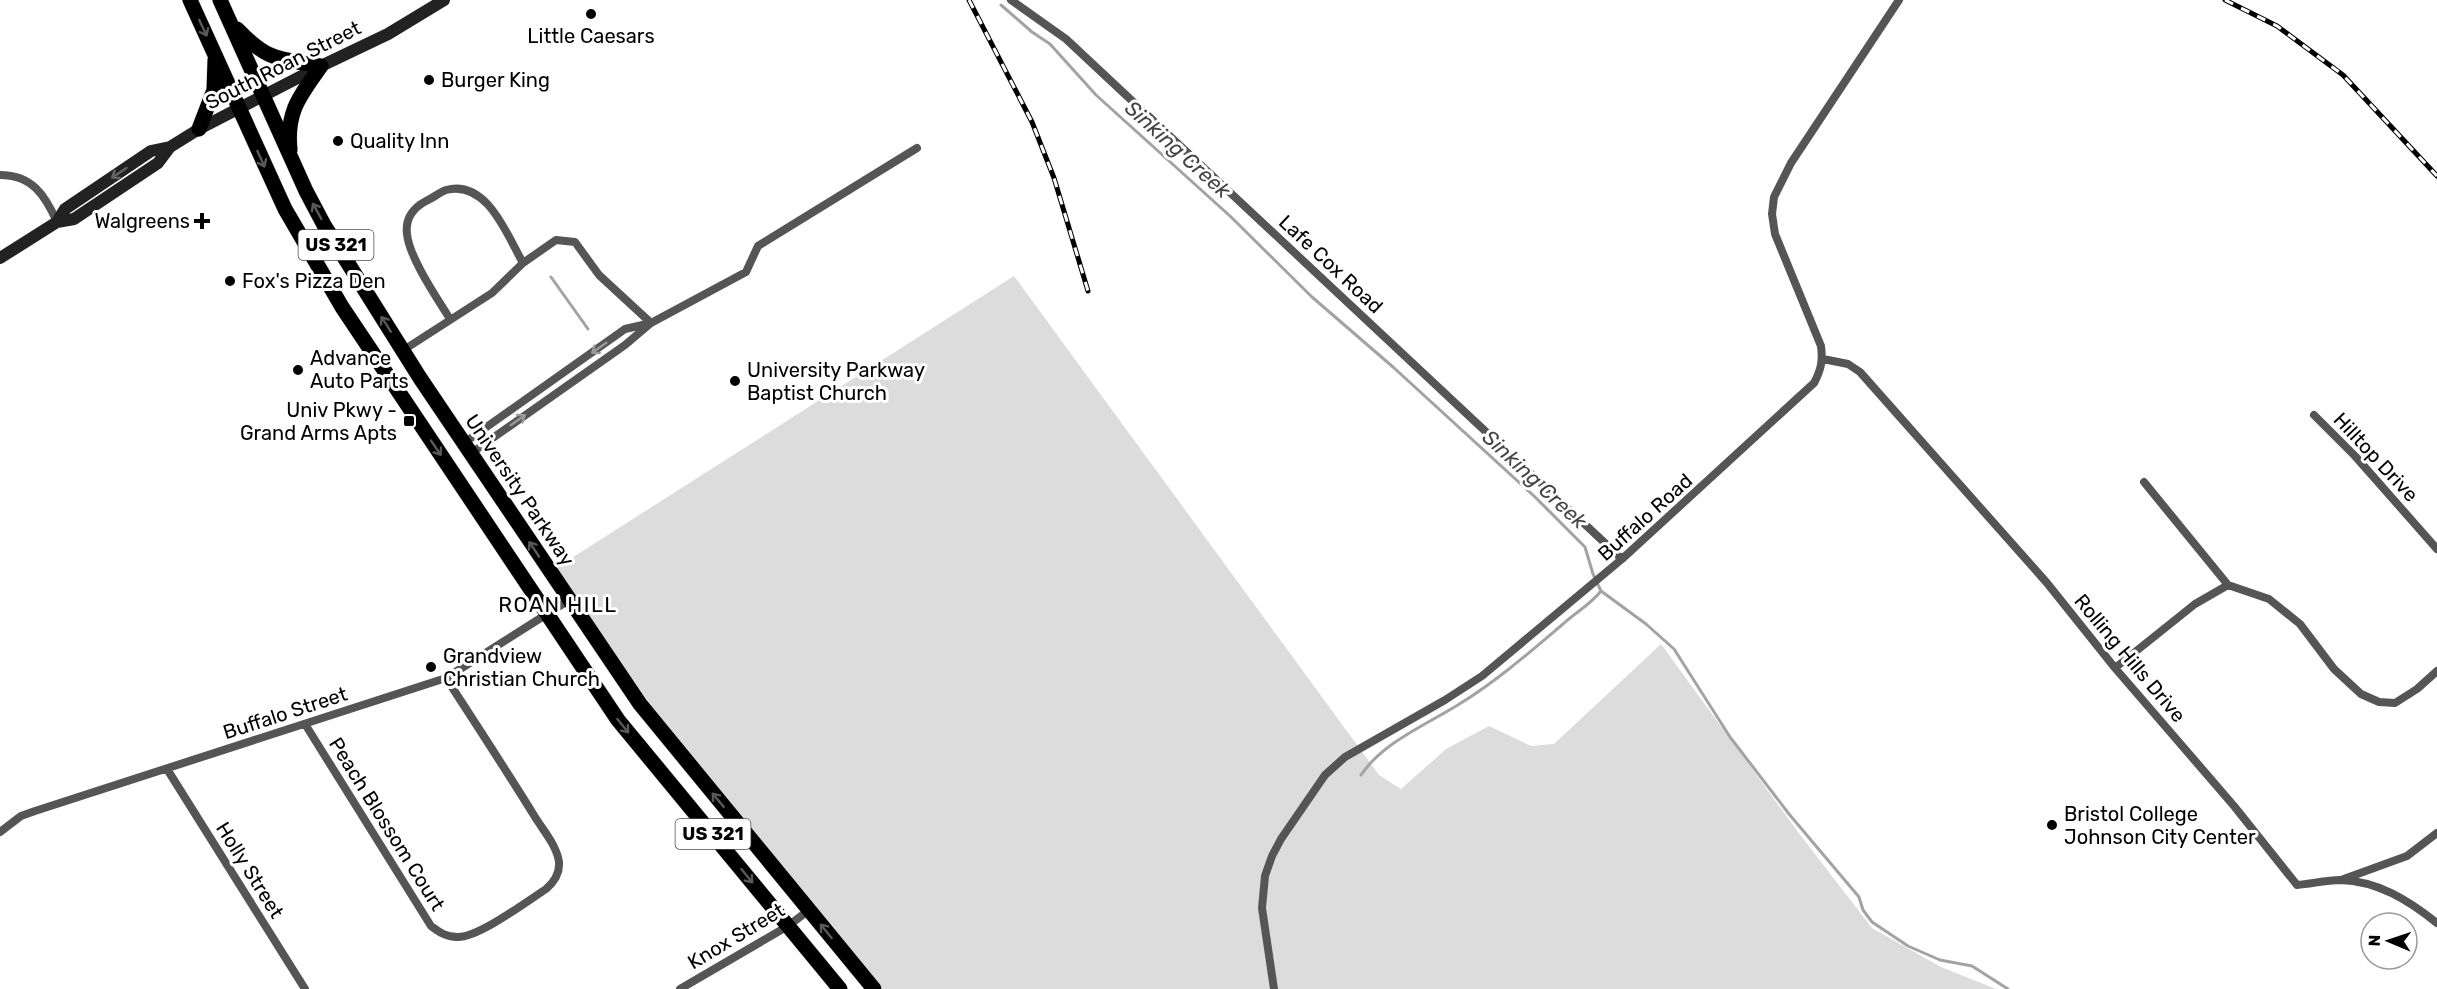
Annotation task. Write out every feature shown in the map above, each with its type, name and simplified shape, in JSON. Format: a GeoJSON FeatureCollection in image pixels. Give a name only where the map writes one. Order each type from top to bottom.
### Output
{"type":"FeatureCollection","features":[{"type":"Feature","properties":{"kind":"highway","name":"US 321"},"geometry":{"type":"LineString","coordinates":[[190,0],[290,219],[380,365],[618,720],[840,989]]}},
{"type":"Feature","properties":{"kind":"highway","name":"University Parkway"},"geometry":{"type":"LineString","coordinates":[[220,0],[291,162],[324,225],[402,351],[640,704],[874,989]]}},
{"type":"Feature","properties":{"kind":"highway"},"geometry":{"type":"LineString","coordinates":[[230,23],[251,44],[267,55],[321,66],[298,98],[290,118],[288,129],[291,162]]}},
{"type":"Feature","properties":{"kind":"highway"},"geometry":{"type":"LineString","coordinates":[[199,129],[214,90],[215,54]]}},
{"type":"Feature","properties":{"kind":"highway"},"geometry":{"type":"LineString","coordinates":[[380,365],[402,351]]}},
{"type":"Feature","properties":{"kind":"highway"},"geometry":{"type":"LineString","coordinates":[[472,502],[493,488]]}},
{"type":"Feature","properties":{"kind":"highway"},"geometry":{"type":"LineString","coordinates":[[664,775],[684,758]]}},
{"type":"Feature","properties":{"kind":"main road","name":"South Roan Street"},"geometry":{"type":"LineString","coordinates":[[0,258],[57,222],[65,209],[151,152],[170,147],[262,96],[388,34],[444,0]]}},
{"type":"Feature","properties":{"kind":"street","name":"Lafe Cox Road"},"geometry":{"type":"LineString","coordinates":[[1011,0],[1066,39],[1622,559]]}},
{"type":"Feature","properties":{"kind":"street"},"geometry":{"type":"LineString","coordinates":[[1822,359],[1821,346],[1775,234],[1772,214],[1774,197],[1791,163],[1899,0]]}},
{"type":"Feature","properties":{"kind":"street"},"geometry":{"type":"LineString","coordinates":[[467,448],[625,345],[651,323],[746,272],[758,246],[917,148]]}},
{"type":"Feature","properties":{"kind":"street"},"geometry":{"type":"LineString","coordinates":[[0,174],[15,175],[32,183],[50,205],[57,222]]}},
{"type":"Feature","properties":{"kind":"street"},"geometry":{"type":"LineString","coordinates":[[450,319],[411,250],[406,233],[408,216],[419,205],[445,191],[456,189],[474,192],[490,207],[523,263]]}},
{"type":"Feature","properties":{"kind":"street"},"geometry":{"type":"LineString","coordinates":[[402,351],[492,293],[523,263],[556,240],[575,242],[599,275],[651,323]]}},
{"type":"Feature","properties":{"kind":"street","name":"Buffalo Road"},"geometry":{"type":"LineString","coordinates":[[1274,989],[1262,908],[1266,876],[1272,856],[1281,839],[1325,775],[1345,757],[1418,716],[1482,676],[1579,596],[1802,395],[1814,383],[1820,371],[1822,359]]}},
{"type":"Feature","properties":{"kind":"street","name":"Rolling Hills Drive"},"geometry":{"type":"LineString","coordinates":[[1822,359],[1848,364],[1860,372],[2048,583],[2115,668],[2234,806],[2297,885],[2340,880],[2382,887],[2410,902],[2437,923]]}},
{"type":"Feature","properties":{"kind":"street","name":"Hilltop Drive"},"geometry":{"type":"LineString","coordinates":[[2314,415],[2355,456],[2437,549]]}},
{"type":"Feature","properties":{"kind":"street"},"geometry":{"type":"LineString","coordinates":[[2144,482],[2228,585],[2269,599],[2300,624],[2334,669],[2361,694],[2379,702],[2395,703],[2417,689],[2437,671]]}},
{"type":"Feature","properties":{"kind":"street"},"geometry":{"type":"LineString","coordinates":[[2115,668],[2195,604],[2228,585]]}},
{"type":"Feature","properties":{"kind":"street","name":"Buffalo Street"},"geometry":{"type":"LineString","coordinates":[[0,832],[21,816],[446,678],[569,600]]}},
{"type":"Feature","properties":{"kind":"street","name":"Peach Blossom Court"},"geometry":{"type":"LineString","coordinates":[[305,724],[432,926],[441,934],[470,936],[553,883],[558,873],[559,861],[521,794],[446,678]]}},
{"type":"Feature","properties":{"kind":"street","name":"Holly Street"},"geometry":{"type":"LineString","coordinates":[[166,769],[305,989]]}},
{"type":"Feature","properties":{"kind":"street"},"geometry":{"type":"LineString","coordinates":[[2340,880],[2407,856],[2437,833]]}},
{"type":"Feature","properties":{"kind":"street","name":"Knox Street"},"geometry":{"type":"LineString","coordinates":[[680,989],[788,926],[809,910]]}},
{"type":"Feature","properties":{"kind":"shaded area"},"geometry":{"type":"Polygon","coordinates":[[[1014,276],[1379,775],[1401,789],[1446,749],[1489,726],[1531,746],[1554,744],[1661,644],[1798,832],[1872,928],[1941,967],[1996,989],[883,989],[661,720],[556,568],[1014,276]]]}},
{"type":"Feature","properties":{"kind":"waterway","name":"Sinking Creek"},"geometry":{"type":"LineString","coordinates":[[1001,5],[1032,32],[1050,44],[1096,95],[1230,216],[1312,297],[1393,367],[1534,496],[1585,547],[1601,591],[1646,624],[1674,649],[1730,737],[1789,814],[1859,897],[1863,910],[1872,922],[1908,946],[1940,960],[1972,966],[2008,989]]}},
{"type":"Feature","properties":{"kind":"waterway"},"geometry":{"type":"LineString","coordinates":[[551,277],[588,329]]}},
{"type":"Feature","properties":{"kind":"waterway"},"geometry":{"type":"LineString","coordinates":[[1361,775],[1370,763],[1394,743],[1461,703],[1501,675],[1601,591]]}},
{"type":"Feature","properties":{"kind":"railway"},"geometry":{"type":"LineString","coordinates":[[969,0],[1032,122],[1054,178],[1088,291]]}},
{"type":"Feature","properties":{"kind":"railway"},"geometry":{"type":"LineString","coordinates":[[2225,0],[2277,26],[2343,75],[2437,176]]}},
{"type":"Feature","properties":{"kind":"place","name":"Little Caesars"},"geometry":{"type":"Point","coordinates":[591,14]}},
{"type":"Feature","properties":{"kind":"place","name":"Burger King"},"geometry":{"type":"Point","coordinates":[429,80]}},
{"type":"Feature","properties":{"kind":"place","name":"Quality Inn"},"geometry":{"type":"Point","coordinates":[338,141]}},
{"type":"Feature","properties":{"kind":"place","name":"Walgreens"},"geometry":{"type":"Point","coordinates":[202,221]}},
{"type":"Feature","properties":{"kind":"place","name":"Fox's Pizza Den"},"geometry":{"type":"Point","coordinates":[230,281]}},
{"type":"Feature","properties":{"kind":"place","name":"Advance Auto Parts"},"geometry":{"type":"Point","coordinates":[298,370]}},
{"type":"Feature","properties":{"kind":"place","name":"University Parkway Baptist Church"},"geometry":{"type":"Point","coordinates":[735,381]}},
{"type":"Feature","properties":{"kind":"place","name":"Univ Pkwy - Grand Arms Apts"},"geometry":{"type":"Point","coordinates":[409,421]}},
{"type":"Feature","properties":{"kind":"place","name":"Grandview Christian Church"},"geometry":{"type":"Point","coordinates":[431,667]}},
{"type":"Feature","properties":{"kind":"place","name":"Bristol College Johnson City Center"},"geometry":{"type":"Point","coordinates":[2052,825]}},
{"type":"Feature","properties":{"kind":"district","name":"ROAN HILL"},"geometry":{"type":"Point","coordinates":[558,604]}}]}
